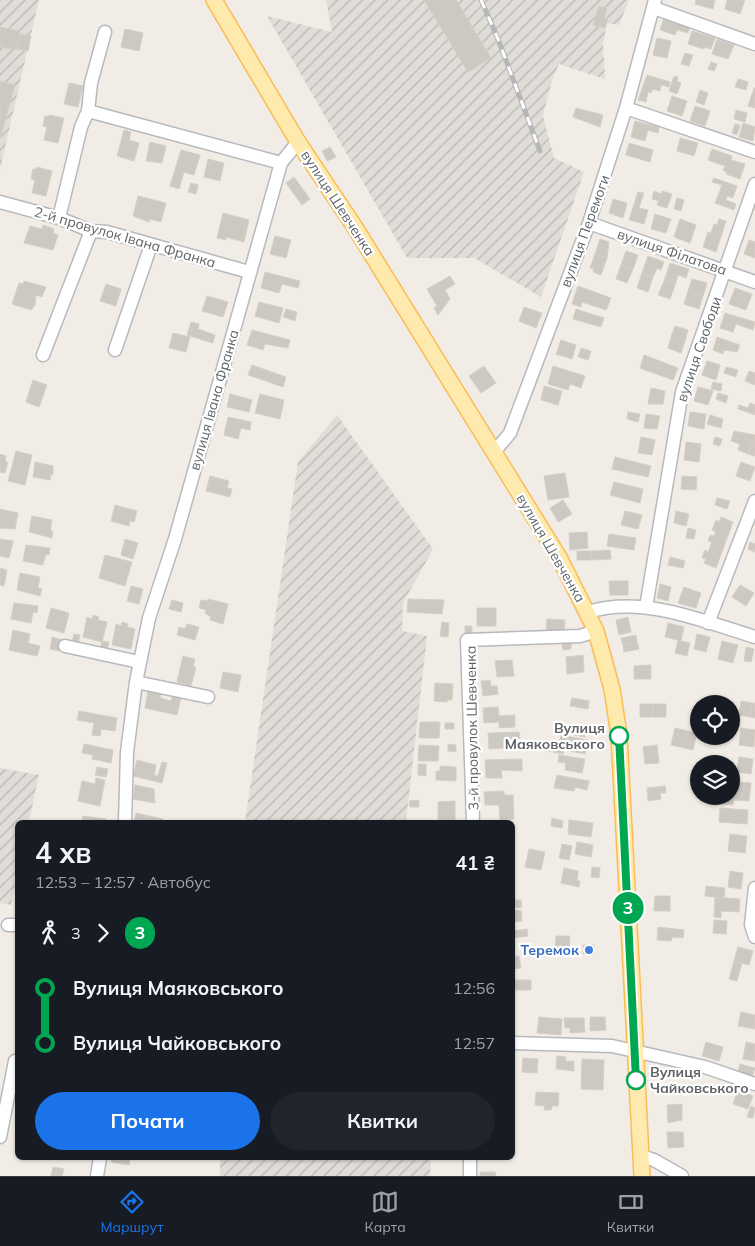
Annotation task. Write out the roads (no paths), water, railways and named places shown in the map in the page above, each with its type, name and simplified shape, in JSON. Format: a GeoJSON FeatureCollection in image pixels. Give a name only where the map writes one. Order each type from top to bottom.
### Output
{"type":"FeatureCollection","features":[{"type":"Feature","properties":{"kind":"main road","name":"вулиця Шевченка"},"geometry":{"type":"LineString","coordinates":[[214,0],[298,142],[356,229],[560,559],[596,631],[612,689],[619,735],[642,1176]]}},
{"type":"Feature","properties":{"kind":"street"},"geometry":{"type":"LineString","coordinates":[[654,4],[755,44]]}},
{"type":"Feature","properties":{"kind":"street","name":"вулиця Перемоги"},"geometry":{"type":"LineString","coordinates":[[494,452],[510,433],[589,223],[626,108],[654,4]]}},
{"type":"Feature","properties":{"kind":"street"},"geometry":{"type":"LineString","coordinates":[[59,218],[81,127],[88,111],[92,83],[105,32]]}},
{"type":"Feature","properties":{"kind":"street"},"geometry":{"type":"LineString","coordinates":[[626,108],[755,152]]}},
{"type":"Feature","properties":{"kind":"street"},"geometry":{"type":"LineString","coordinates":[[88,111],[281,162]]}},
{"type":"Feature","properties":{"kind":"street","name":"вулиця Івана Франка"},"geometry":{"type":"LineString","coordinates":[[124,820],[127,752],[139,662],[149,618],[175,539],[281,162],[298,142]]}},
{"type":"Feature","properties":{"kind":"street","name":"вулиця Свободи"},"geometry":{"type":"LineString","coordinates":[[646,607],[682,392],[755,184]]}},
{"type":"Feature","properties":{"kind":"street","name":"2-й провулок Івана Франка"},"geometry":{"type":"LineString","coordinates":[[0,202],[59,218],[91,231],[107,232],[249,272]]}},
{"type":"Feature","properties":{"kind":"street","name":"вулиця Філатова"},"geometry":{"type":"LineString","coordinates":[[589,223],[755,282]]}},
{"type":"Feature","properties":{"kind":"street"},"geometry":{"type":"LineString","coordinates":[[43,355],[91,231]]}},
{"type":"Feature","properties":{"kind":"street"},"geometry":{"type":"LineString","coordinates":[[115,350],[151,245]]}},
{"type":"Feature","properties":{"kind":"street"},"geometry":{"type":"LineString","coordinates":[[708,623],[755,501]]}},
{"type":"Feature","properties":{"kind":"street"},"geometry":{"type":"LineString","coordinates":[[588,612],[604,608],[646,607],[755,637]]}},
{"type":"Feature","properties":{"kind":"street","name":"3-й провулок Шевченка"},"geometry":{"type":"LineString","coordinates":[[473,820],[468,640],[580,636],[596,631]]}},
{"type":"Feature","properties":{"kind":"street"},"geometry":{"type":"LineString","coordinates":[[65,646],[139,662]]}},
{"type":"Feature","properties":{"kind":"street"},"geometry":{"type":"LineString","coordinates":[[136,682],[208,697]]}},
{"type":"Feature","properties":{"kind":"street"},"geometry":{"type":"LineString","coordinates":[[755,888],[751,925],[755,937]]}},
{"type":"Feature","properties":{"kind":"street"},"geometry":{"type":"LineString","coordinates":[[515,1043],[612,1046],[705,1067],[755,1084]]}},
{"type":"Feature","properties":{"kind":"street"},"geometry":{"type":"LineString","coordinates":[[0,1137],[15,1061]]}},
{"type":"Feature","properties":{"kind":"street"},"geometry":{"type":"LineString","coordinates":[[641,1156],[654,1160],[682,1176]]}},
{"type":"Feature","properties":{"kind":"street"},"geometry":{"type":"LineString","coordinates":[[97,1176],[100,1160]]}},
{"type":"Feature","properties":{"kind":"street"},"geometry":{"type":"LineString","coordinates":[[470,1160],[470,1176]]}},
{"type":"Feature","properties":{"kind":"railway"},"geometry":{"type":"LineString","coordinates":[[481,0],[498,39],[540,151]]}},
{"type":"Feature","properties":{"kind":"place","name":"Вулиця Маяковського"},"geometry":{"type":"Point","coordinates":[619,736]}},
{"type":"Feature","properties":{"kind":"place","name":"Теремок"},"geometry":{"type":"Point","coordinates":[589,950]}},
{"type":"Feature","properties":{"kind":"place","name":"Вулиця Чайковського"},"geometry":{"type":"Point","coordinates":[636,1080]}}]}
